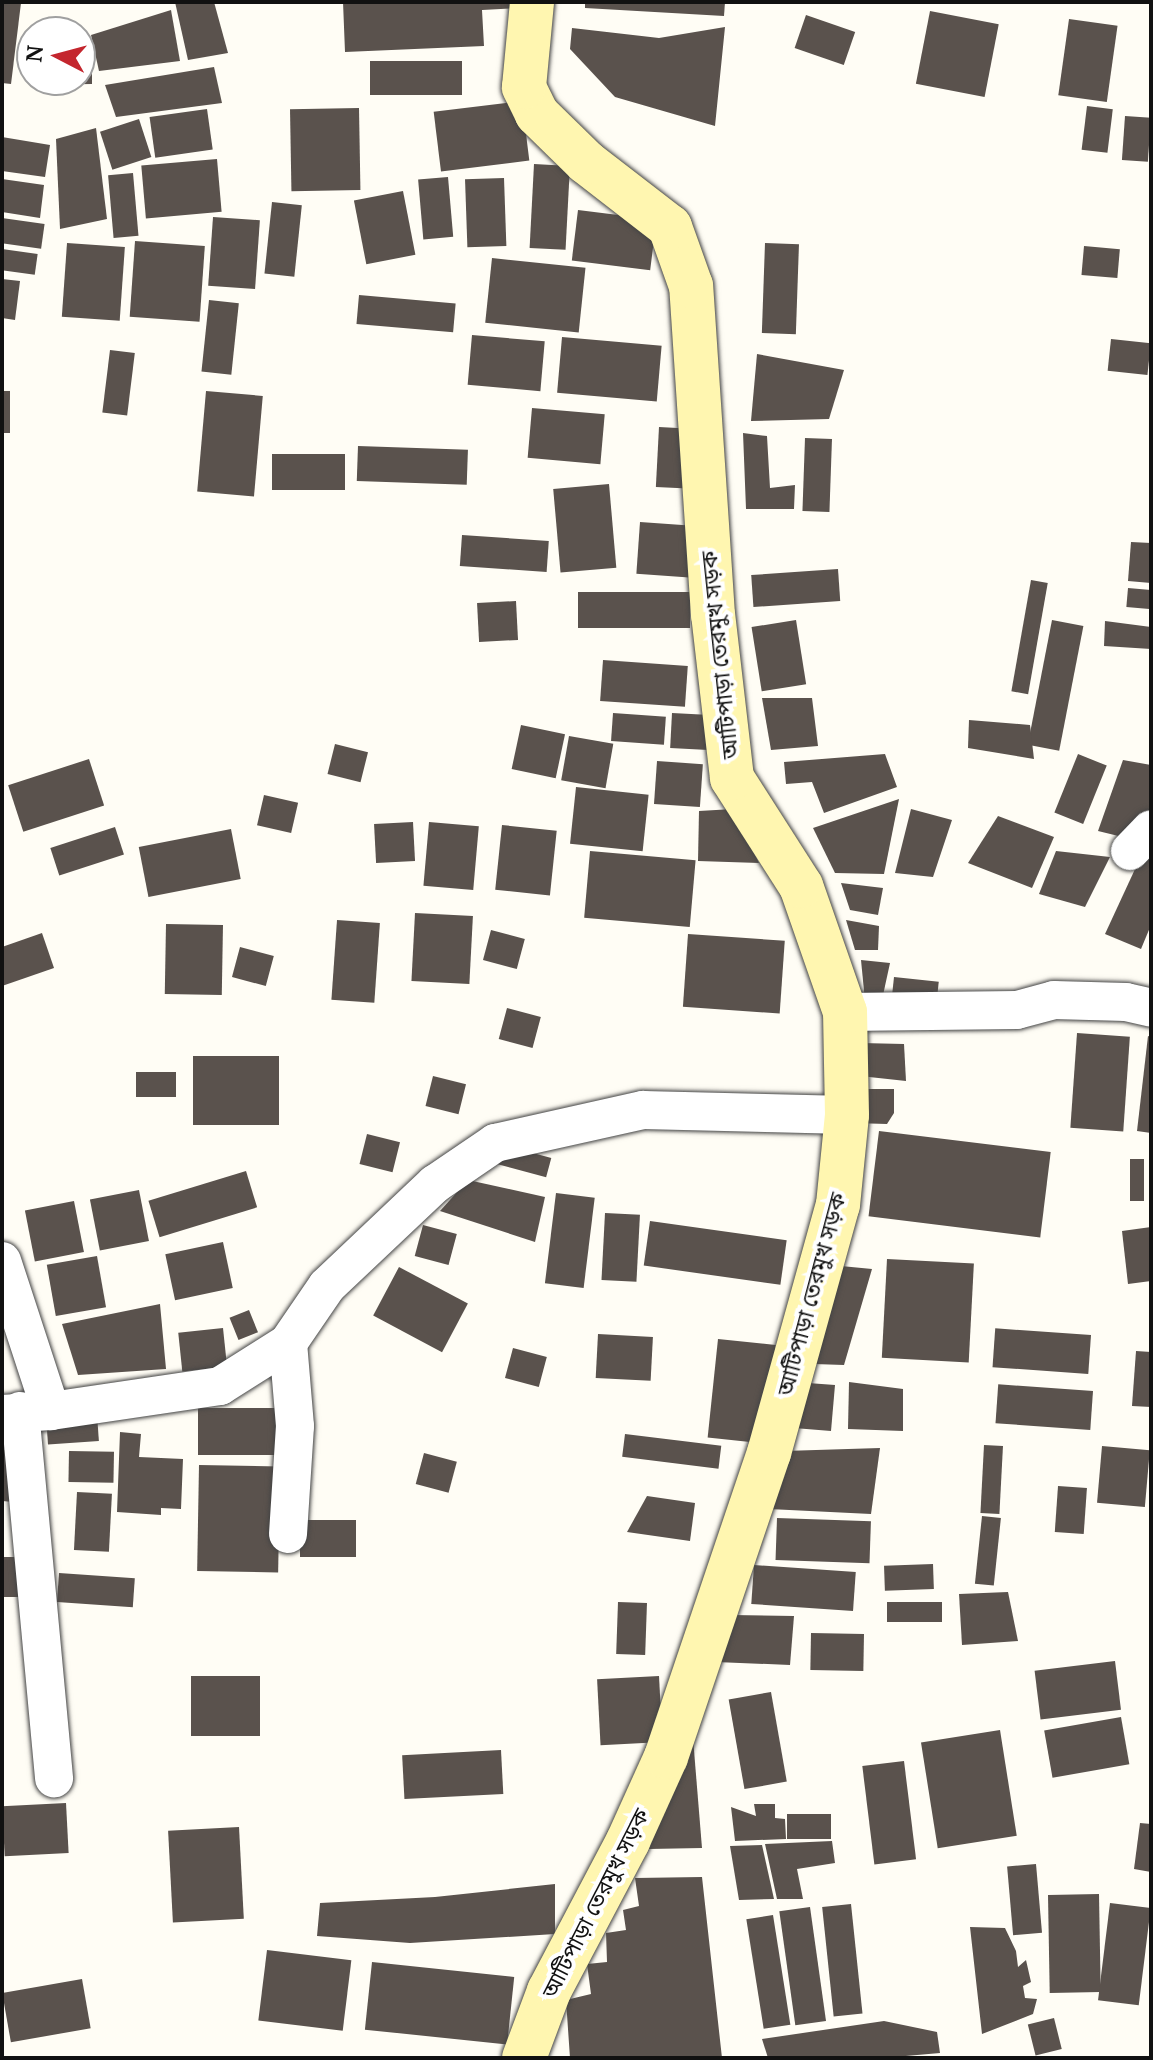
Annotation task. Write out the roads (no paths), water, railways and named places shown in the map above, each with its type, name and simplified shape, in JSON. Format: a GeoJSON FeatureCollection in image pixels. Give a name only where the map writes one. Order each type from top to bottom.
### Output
{"type":"FeatureCollection","features":[{"type":"Feature","properties":{"kind":"main road","name":"আটিপাড়া তেরমুখ সড়ক"},"geometry":{"type":"LineString","coordinates":[[524,2058],[549,1991],[628,1841],[666,1757],[769,1453],[838,1205],[847,1115],[845,1012],[801,886],[732,778],[713,615],[691,286],[670,227],[586,162],[537,114],[524,87],[532,2]]}},
{"type":"Feature","properties":{"kind":"street"},"geometry":{"type":"LineString","coordinates":[[845,1012],[1017,1010],[1054,1000],[1126,1002],[1151,1008]]}},
{"type":"Feature","properties":{"kind":"street"},"geometry":{"type":"LineString","coordinates":[[24,1412],[220,1386],[288,1343],[327,1286],[435,1184],[495,1143],[643,1110],[847,1115]]}},
{"type":"Feature","properties":{"kind":"street"},"geometry":{"type":"LineString","coordinates":[[2,1261],[24,1412],[54,1778]]}},
{"type":"Feature","properties":{"kind":"street"},"geometry":{"type":"LineString","coordinates":[[288,1343],[295,1426],[288,1534]]}}]}
